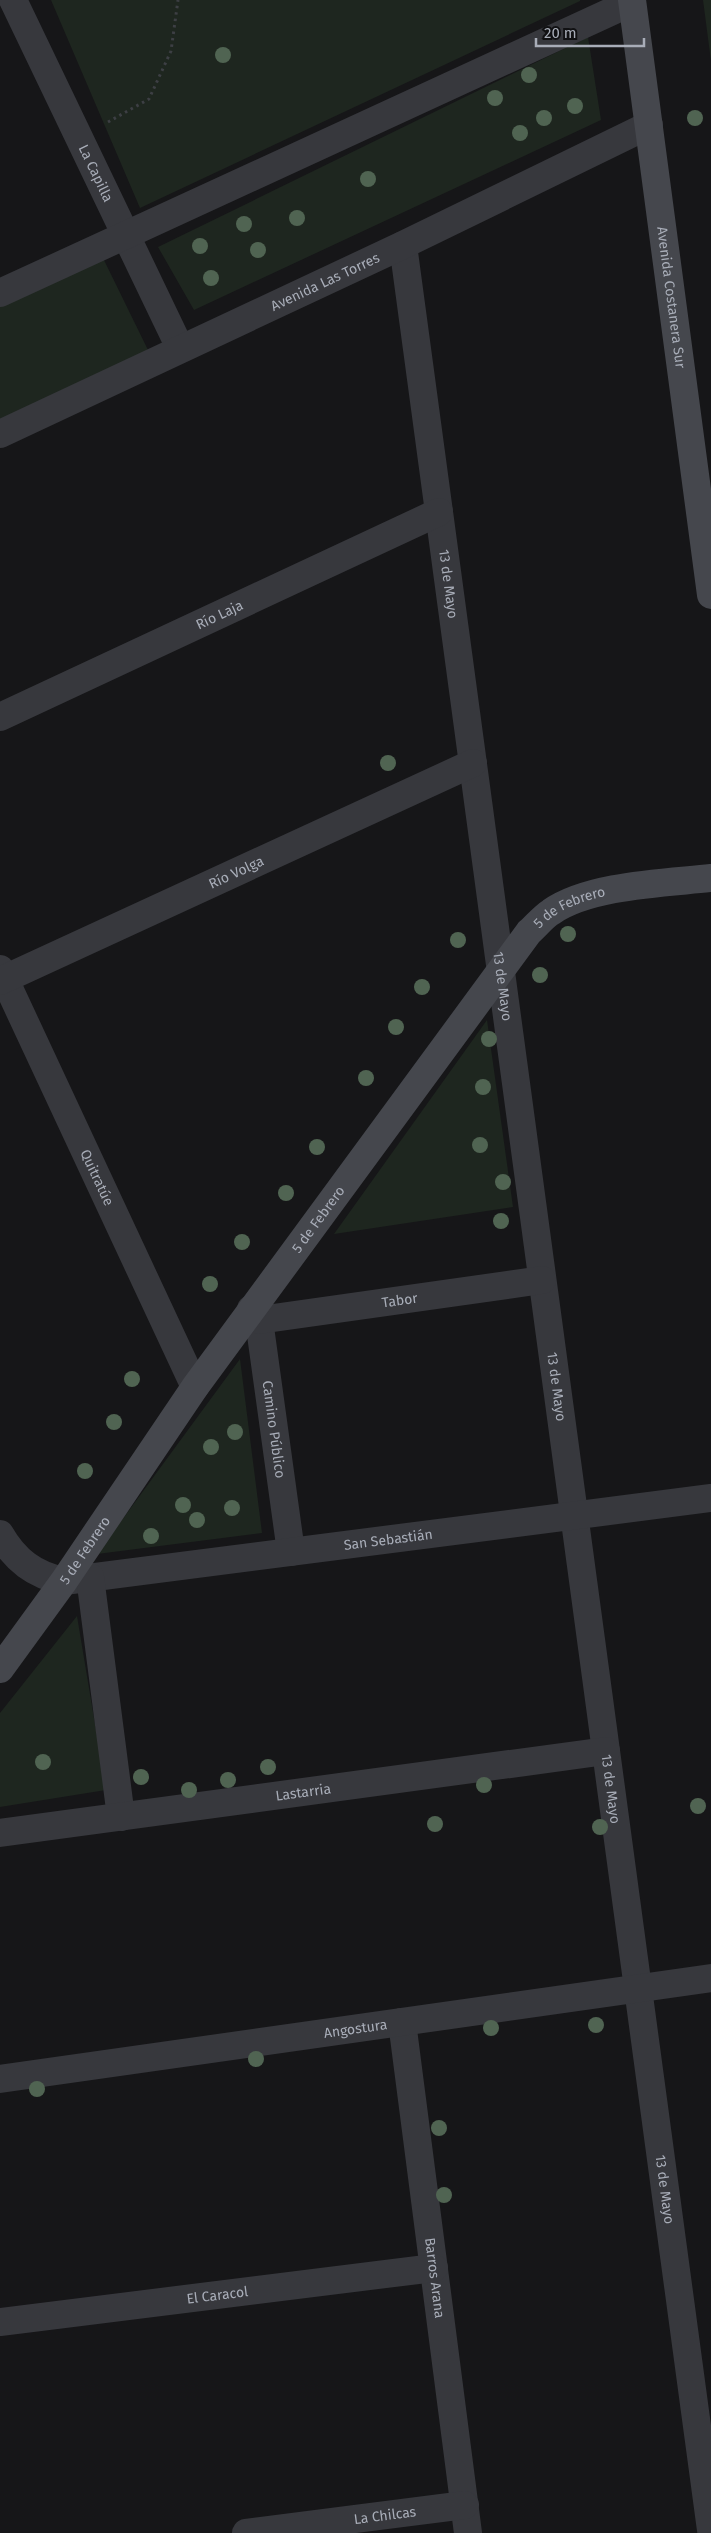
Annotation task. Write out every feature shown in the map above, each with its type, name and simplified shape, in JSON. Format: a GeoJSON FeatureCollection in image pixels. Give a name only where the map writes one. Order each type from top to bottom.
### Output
{"type":"FeatureCollection","features":[{"type":"Feature","properties":{"kind":"street","name":"La Capilla"},"geometry":{"type":"LineString","coordinates":[[13,0],[180,348]]}},
{"type":"Feature","properties":{"kind":"street","name":"Avenida Costanera Sur"},"geometry":{"type":"LineString","coordinates":[[632,1],[711,595]]}},
{"type":"Feature","properties":{"kind":"street"},"geometry":{"type":"LineString","coordinates":[[0,293],[632,1]]}},
{"type":"Feature","properties":{"kind":"street","name":"Avenida Las Torres"},"geometry":{"type":"LineString","coordinates":[[0,434],[403,245],[649,125]]}},
{"type":"Feature","properties":{"kind":"street","name":"13 de Mayo"},"geometry":{"type":"LineString","coordinates":[[403,245],[711,2530]]}},
{"type":"Feature","properties":{"kind":"street","name":"Río Laja"},"geometry":{"type":"LineString","coordinates":[[0,717],[439,512]]}},
{"type":"Feature","properties":{"kind":"street","name":"Río Volga"},"geometry":{"type":"LineString","coordinates":[[2,976],[473,763]]}},
{"type":"Feature","properties":{"kind":"street","name":"5 de Febrero"},"geometry":{"type":"LineString","coordinates":[[0,1669],[77,1579],[195,1387],[255,1314],[529,932],[551,911],[575,900],[614,889],[711,878]]}},
{"type":"Feature","properties":{"kind":"street","name":"Quitratúe"},"geometry":{"type":"LineString","coordinates":[[2,976],[195,1387]]}},
{"type":"Feature","properties":{"kind":"street","name":"Tabor"},"geometry":{"type":"LineString","coordinates":[[255,1314],[542,1280]]}},
{"type":"Feature","properties":{"kind":"street","name":"Camino Público"},"geometry":{"type":"LineString","coordinates":[[255,1314],[291,1552]]}},
{"type":"Feature","properties":{"kind":"street","name":"San Sebastián"},"geometry":{"type":"LineString","coordinates":[[77,1579],[711,1498]]}},
{"type":"Feature","properties":{"kind":"street"},"geometry":{"type":"LineString","coordinates":[[0,1534],[9,1549],[23,1564],[35,1572],[77,1579],[121,1817]]}},
{"type":"Feature","properties":{"kind":"street","name":"Lastarria"},"geometry":{"type":"LineString","coordinates":[[0,1833],[606,1751]]}},
{"type":"Feature","properties":{"kind":"street","name":"Angostura"},"geometry":{"type":"LineString","coordinates":[[0,2079],[711,1978]]}},
{"type":"Feature","properties":{"kind":"street","name":"Barros Arana"},"geometry":{"type":"LineString","coordinates":[[402,2022],[468,2533]]}},
{"type":"Feature","properties":{"kind":"street","name":"El Caracol"},"geometry":{"type":"LineString","coordinates":[[0,2322],[434,2268]]}},
{"type":"Feature","properties":{"kind":"street","name":"La Chilcas"},"geometry":{"type":"LineString","coordinates":[[246,2533],[465,2505]]}},
{"type":"Feature","properties":{"kind":"path"},"geometry":{"type":"LineString","coordinates":[[79,137],[149,99],[171,50],[178,0]]}},
{"type":"Feature","properties":{"kind":"shaded area"},"geometry":{"type":"Polygon","coordinates":[[[51,0],[580,0],[580,1],[140,208],[51,0]]]}},
{"type":"Feature","properties":{"kind":"shaded area"},"geometry":{"type":"Polygon","coordinates":[[[703,0],[711,0],[711,61],[703,0]]]}},
{"type":"Feature","properties":{"kind":"shaded area"},"geometry":{"type":"Polygon","coordinates":[[[588,37],[601,120],[194,310],[158,247],[588,37]]]}},
{"type":"Feature","properties":{"kind":"shaded area"},"geometry":{"type":"Polygon","coordinates":[[[102,256],[148,350],[0,422],[0,304],[102,256]]]}},
{"type":"Feature","properties":{"kind":"shaded area"},"geometry":{"type":"Polygon","coordinates":[[[487,1020],[513,1207],[334,1234],[487,1020]]]}},
{"type":"Feature","properties":{"kind":"shaded area"},"geometry":{"type":"Polygon","coordinates":[[[240,1359],[262,1533],[97,1554],[240,1359]]]}},
{"type":"Feature","properties":{"kind":"shaded area"},"geometry":{"type":"Polygon","coordinates":[[[77,1616],[106,1790],[0,1807],[0,1713],[77,1616]]]}}]}
